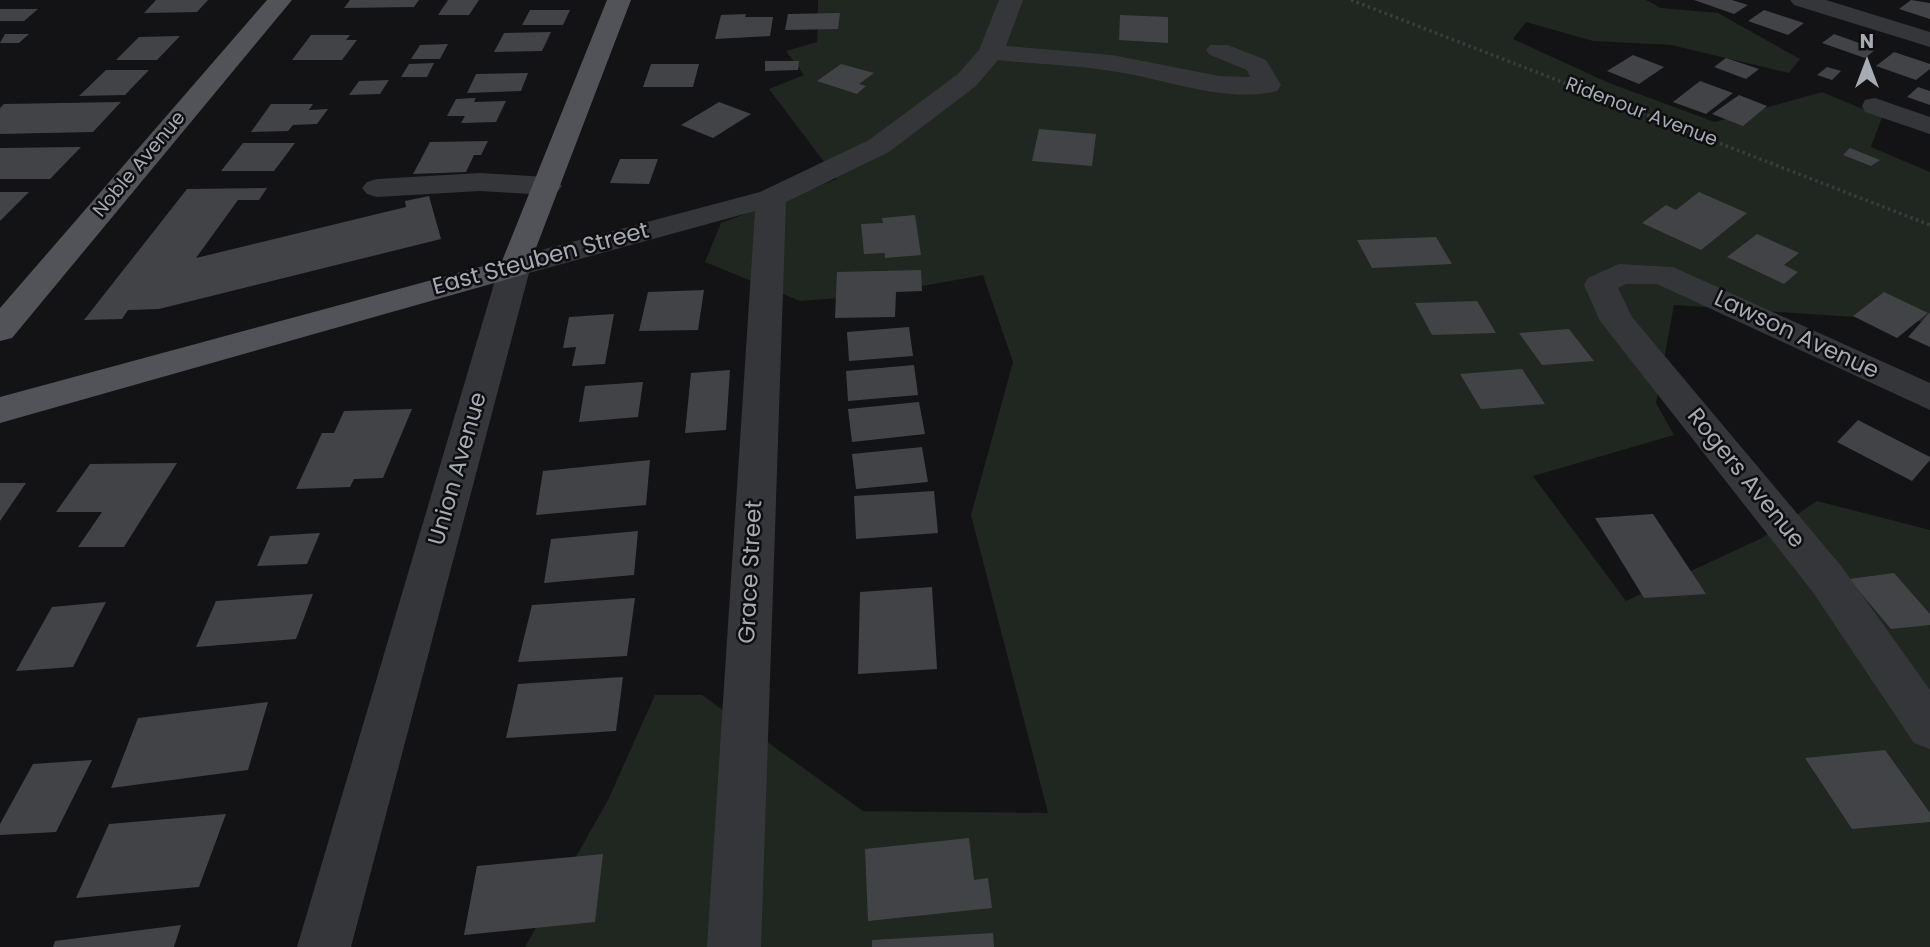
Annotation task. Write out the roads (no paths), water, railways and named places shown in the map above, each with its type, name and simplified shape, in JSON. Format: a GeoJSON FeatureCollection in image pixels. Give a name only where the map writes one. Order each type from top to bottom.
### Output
{"type":"FeatureCollection","features":[{"type":"Feature","properties":{"kind":"main road","name":"Noble Avenue"},"geometry":{"type":"LineString","coordinates":[[0,330],[280,0]]}},
{"type":"Feature","properties":{"kind":"main road","name":"Union Avenue"},"geometry":{"type":"LineString","coordinates":[[515,267],[619,0]]}},
{"type":"Feature","properties":{"kind":"main road","name":"East Steuben Street"},"geometry":{"type":"LineString","coordinates":[[0,410],[515,267]]}},
{"type":"Feature","properties":{"kind":"street","name":"East Steuben Street"},"geometry":{"type":"LineString","coordinates":[[515,267],[771,198],[879,146],[967,80],[991,52],[1011,0]]}},
{"type":"Feature","properties":{"kind":"street"},"geometry":{"type":"LineString","coordinates":[[1802,0],[1930,40]]}},
{"type":"Feature","properties":{"kind":"street"},"geometry":{"type":"LineString","coordinates":[[991,52],[1112,63],[1219,84],[1268,85],[1257,65],[1219,50]]}},
{"type":"Feature","properties":{"kind":"street"},"geometry":{"type":"LineString","coordinates":[[1875,106],[1930,126]]}},
{"type":"Feature","properties":{"kind":"street"},"geometry":{"type":"LineString","coordinates":[[377,188],[480,182],[547,186]]}},
{"type":"Feature","properties":{"kind":"street","name":"Grace Street"},"geometry":{"type":"LineString","coordinates":[[734,947],[771,198]]}},
{"type":"Feature","properties":{"kind":"street","name":"Union Avenue"},"geometry":{"type":"LineString","coordinates":[[324,947],[515,267]]}},
{"type":"Feature","properties":{"kind":"street","name":"Rogers Avenue"},"geometry":{"type":"LineString","coordinates":[[1662,274],[1619,274],[1600,285],[1617,321],[1827,579],[1930,727]]}},
{"type":"Feature","properties":{"kind":"street","name":"Lawson Avenue"},"geometry":{"type":"LineString","coordinates":[[1662,274],[1930,398]]}}]}
